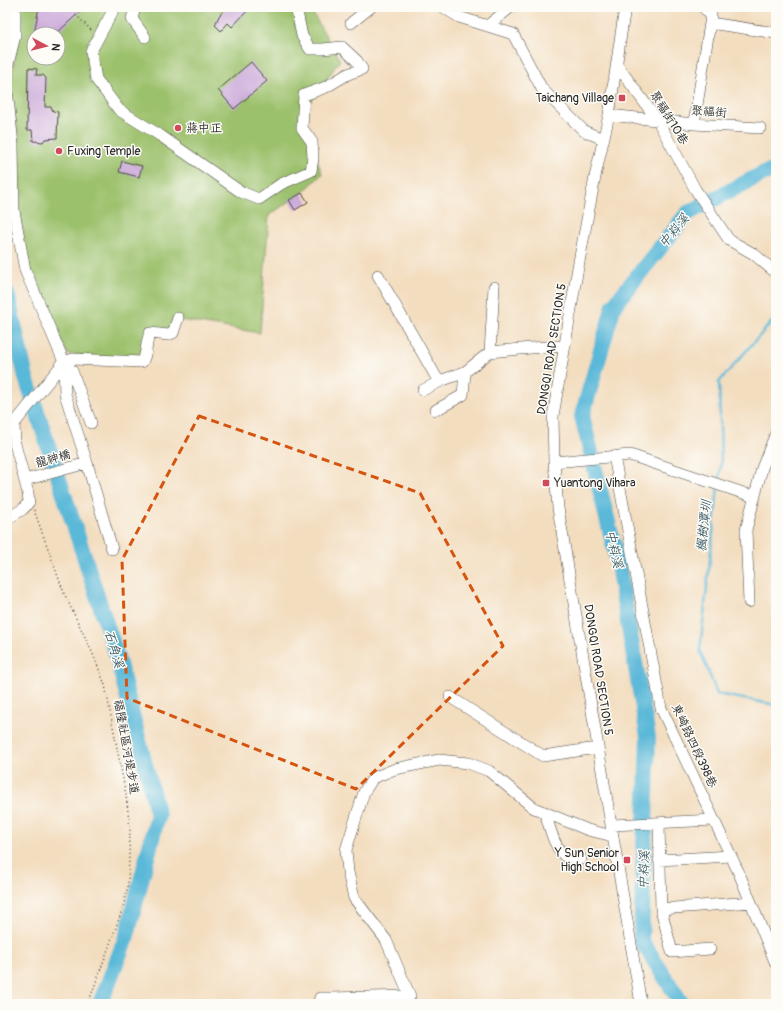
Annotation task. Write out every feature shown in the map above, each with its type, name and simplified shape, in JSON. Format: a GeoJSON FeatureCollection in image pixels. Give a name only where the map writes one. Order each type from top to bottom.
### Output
{"type":"FeatureCollection","features":[{"type":"Feature","properties":{"kind":"street"},"geometry":{"type":"LineString","coordinates":[[7,68],[16,36],[15,7]]}},
{"type":"Feature","properties":{"kind":"street"},"geometry":{"type":"LineString","coordinates":[[115,7],[91,51],[96,79],[119,110],[161,136],[241,192],[259,199],[281,184],[310,171],[313,158],[312,142],[302,128],[304,95],[326,87],[348,74],[362,69],[357,61],[342,47],[310,49],[302,36],[296,7]]}},
{"type":"Feature","properties":{"kind":"street"},"geometry":{"type":"LineString","coordinates":[[135,7],[132,19],[145,37]]}},
{"type":"Feature","properties":{"kind":"street"},"geometry":{"type":"LineString","coordinates":[[351,23],[371,7]]}},
{"type":"Feature","properties":{"kind":"street"},"geometry":{"type":"LineString","coordinates":[[443,7],[459,17],[513,34],[542,88],[584,131],[603,139]]}},
{"type":"Feature","properties":{"kind":"street"},"geometry":{"type":"LineString","coordinates":[[487,26],[511,7]]}},
{"type":"Feature","properties":{"kind":"street","name":"DONGQI ROAD SECTION 5"},"geometry":{"type":"LineString","coordinates":[[625,7],[609,115],[578,267],[553,416],[554,462],[558,508],[641,1004]]}},
{"type":"Feature","properties":{"kind":"street"},"geometry":{"type":"LineString","coordinates":[[694,124],[711,15],[703,7]]}},
{"type":"Feature","properties":{"kind":"street"},"geometry":{"type":"LineString","coordinates":[[710,23],[776,32]]}},
{"type":"Feature","properties":{"kind":"street","name":"聚福街10巷"},"geometry":{"type":"LineString","coordinates":[[617,65],[658,120],[694,189],[730,240],[754,254],[776,273]]}},
{"type":"Feature","properties":{"kind":"street"},"geometry":{"type":"LineString","coordinates":[[7,90],[13,144],[14,211],[25,270],[64,362],[72,371],[91,423]]}},
{"type":"Feature","properties":{"kind":"street","name":"聚福街"},"geometry":{"type":"LineString","coordinates":[[609,115],[694,124],[760,128]]}},
{"type":"Feature","properties":{"kind":"street"},"geometry":{"type":"LineString","coordinates":[[378,275],[439,382]]}},
{"type":"Feature","properties":{"kind":"street"},"geometry":{"type":"LineString","coordinates":[[490,352],[494,287]]}},
{"type":"Feature","properties":{"kind":"street"},"geometry":{"type":"LineString","coordinates":[[7,519],[23,509],[29,502],[25,480],[15,444],[14,424],[64,362],[73,359],[142,362],[146,356],[146,340],[150,333],[168,335],[173,333],[178,318]]}},
{"type":"Feature","properties":{"kind":"street"},"geometry":{"type":"LineString","coordinates":[[423,390],[465,372],[490,352],[565,346]]}},
{"type":"Feature","properties":{"kind":"street"},"geometry":{"type":"LineString","coordinates":[[64,362],[65,394],[112,549]]}},
{"type":"Feature","properties":{"kind":"street"},"geometry":{"type":"LineString","coordinates":[[436,410],[463,395],[465,372]]}},
{"type":"Feature","properties":{"kind":"street"},"geometry":{"type":"LineString","coordinates":[[749,602],[746,530],[762,468],[776,433]]}},
{"type":"Feature","properties":{"kind":"street"},"geometry":{"type":"LineString","coordinates":[[554,462],[630,455],[755,497]]}},
{"type":"Feature","properties":{"kind":"street","name":"東崎路四段398巷"},"geometry":{"type":"LineString","coordinates":[[614,456],[661,708],[731,856],[776,964]]}},
{"type":"Feature","properties":{"kind":"street","name":"龍神橋"},"geometry":{"type":"LineString","coordinates":[[25,480],[87,463]]}},
{"type":"Feature","properties":{"kind":"street"},"geometry":{"type":"LineString","coordinates":[[450,697],[543,756],[597,748]]}},
{"type":"Feature","properties":{"kind":"street"},"geometry":{"type":"LineString","coordinates":[[318,1004],[320,998],[411,1000],[386,940],[354,898],[348,872],[346,850],[364,792],[373,778],[395,769],[439,760],[468,763],[490,771],[534,808],[588,830],[612,826],[714,820]]}},
{"type":"Feature","properties":{"kind":"street"},"geometry":{"type":"LineString","coordinates":[[545,812],[553,838],[562,854],[568,858],[582,859]]}},
{"type":"Feature","properties":{"kind":"street"},"geometry":{"type":"LineString","coordinates":[[658,823],[661,909],[672,952],[710,949]]}},
{"type":"Feature","properties":{"kind":"street"},"geometry":{"type":"LineString","coordinates":[[659,860],[731,856]]}},
{"type":"Feature","properties":{"kind":"street"},"geometry":{"type":"LineString","coordinates":[[661,909],[751,902]]}},
{"type":"Feature","properties":{"kind":"path"},"geometry":{"type":"LineString","coordinates":[[76,16],[99,38]]}},
{"type":"Feature","properties":{"kind":"path","name":"福隆社區河堤步道"},"geometry":{"type":"LineString","coordinates":[[29,502],[37,516],[64,593],[93,654],[105,685],[126,795],[130,829],[128,885],[123,908],[88,1004]]}},
{"type":"Feature","properties":{"kind":"highlighted area"},"geometry":{"type":"Polygon","coordinates":[[[199,416],[420,493],[503,646],[356,789],[127,698],[122,560],[199,416]]]}},
{"type":"Feature","properties":{"kind":"green space"},"geometry":{"type":"Polygon","coordinates":[[[19,7],[309,7],[340,60],[301,116],[322,174],[302,193],[269,215],[260,333],[174,319],[169,333],[148,332],[141,361],[67,354],[29,268],[17,200],[18,134],[10,90],[18,35],[19,7]]]}},
{"type":"Feature","properties":{"kind":"building"},"geometry":{"type":"Polygon","coordinates":[[[39,7],[85,7],[65,26],[35,26],[39,7]]]}},
{"type":"Feature","properties":{"kind":"building"},"geometry":{"type":"Polygon","coordinates":[[[227,7],[251,7],[232,27],[228,23],[221,31],[215,25],[219,16],[227,7]]]}},
{"type":"Feature","properties":{"kind":"building"},"geometry":{"type":"Polygon","coordinates":[[[251,62],[267,81],[234,109],[218,90],[251,62]]]}},
{"type":"Feature","properties":{"kind":"building"},"geometry":{"type":"Polygon","coordinates":[[[28,68],[37,69],[36,75],[43,75],[46,78],[45,107],[51,107],[53,111],[58,112],[57,138],[45,139],[43,142],[33,141],[32,130],[27,130],[28,68]]]}},
{"type":"Feature","properties":{"kind":"building"},"geometry":{"type":"Polygon","coordinates":[[[122,161],[142,166],[139,177],[119,172],[122,161]]]}},
{"type":"Feature","properties":{"kind":"building"},"geometry":{"type":"Polygon","coordinates":[[[302,193],[308,202],[295,210],[289,200],[302,193]]]}},
{"type":"Feature","properties":{"kind":"waterway","name":"中嵙溪"},"geometry":{"type":"LineString","coordinates":[[682,1004],[641,940],[648,737],[617,559],[582,416],[614,305],[688,213],[764,173],[776,170]]}},
{"type":"Feature","properties":{"kind":"waterway","name":"石角溪"},"geometry":{"type":"LineString","coordinates":[[7,294],[26,378],[118,660],[158,815],[127,935],[100,1004]]}},
{"type":"Feature","properties":{"kind":"waterway","name":"楓樹潭圳"},"geometry":{"type":"LineString","coordinates":[[719,482],[721,462],[719,382],[776,317]]}},
{"type":"Feature","properties":{"kind":"waterway","name":"楓樹潭圳"},"geometry":{"type":"LineString","coordinates":[[718,487],[700,650],[717,694],[776,705]]}},
{"type":"Feature","properties":{"kind":"place","name":"Taichang Village"},"geometry":{"type":"Point","coordinates":[622,98]}},
{"type":"Feature","properties":{"kind":"place","name":"蔣中正"},"geometry":{"type":"Point","coordinates":[178,128]}},
{"type":"Feature","properties":{"kind":"place","name":"Fuxing Temple"},"geometry":{"type":"Point","coordinates":[59,151]}},
{"type":"Feature","properties":{"kind":"place","name":"Yuantong Vihara"},"geometry":{"type":"Point","coordinates":[546,483]}},
{"type":"Feature","properties":{"kind":"place","name":"Y Sun Senior High School"},"geometry":{"type":"Point","coordinates":[627,860]}}]}
